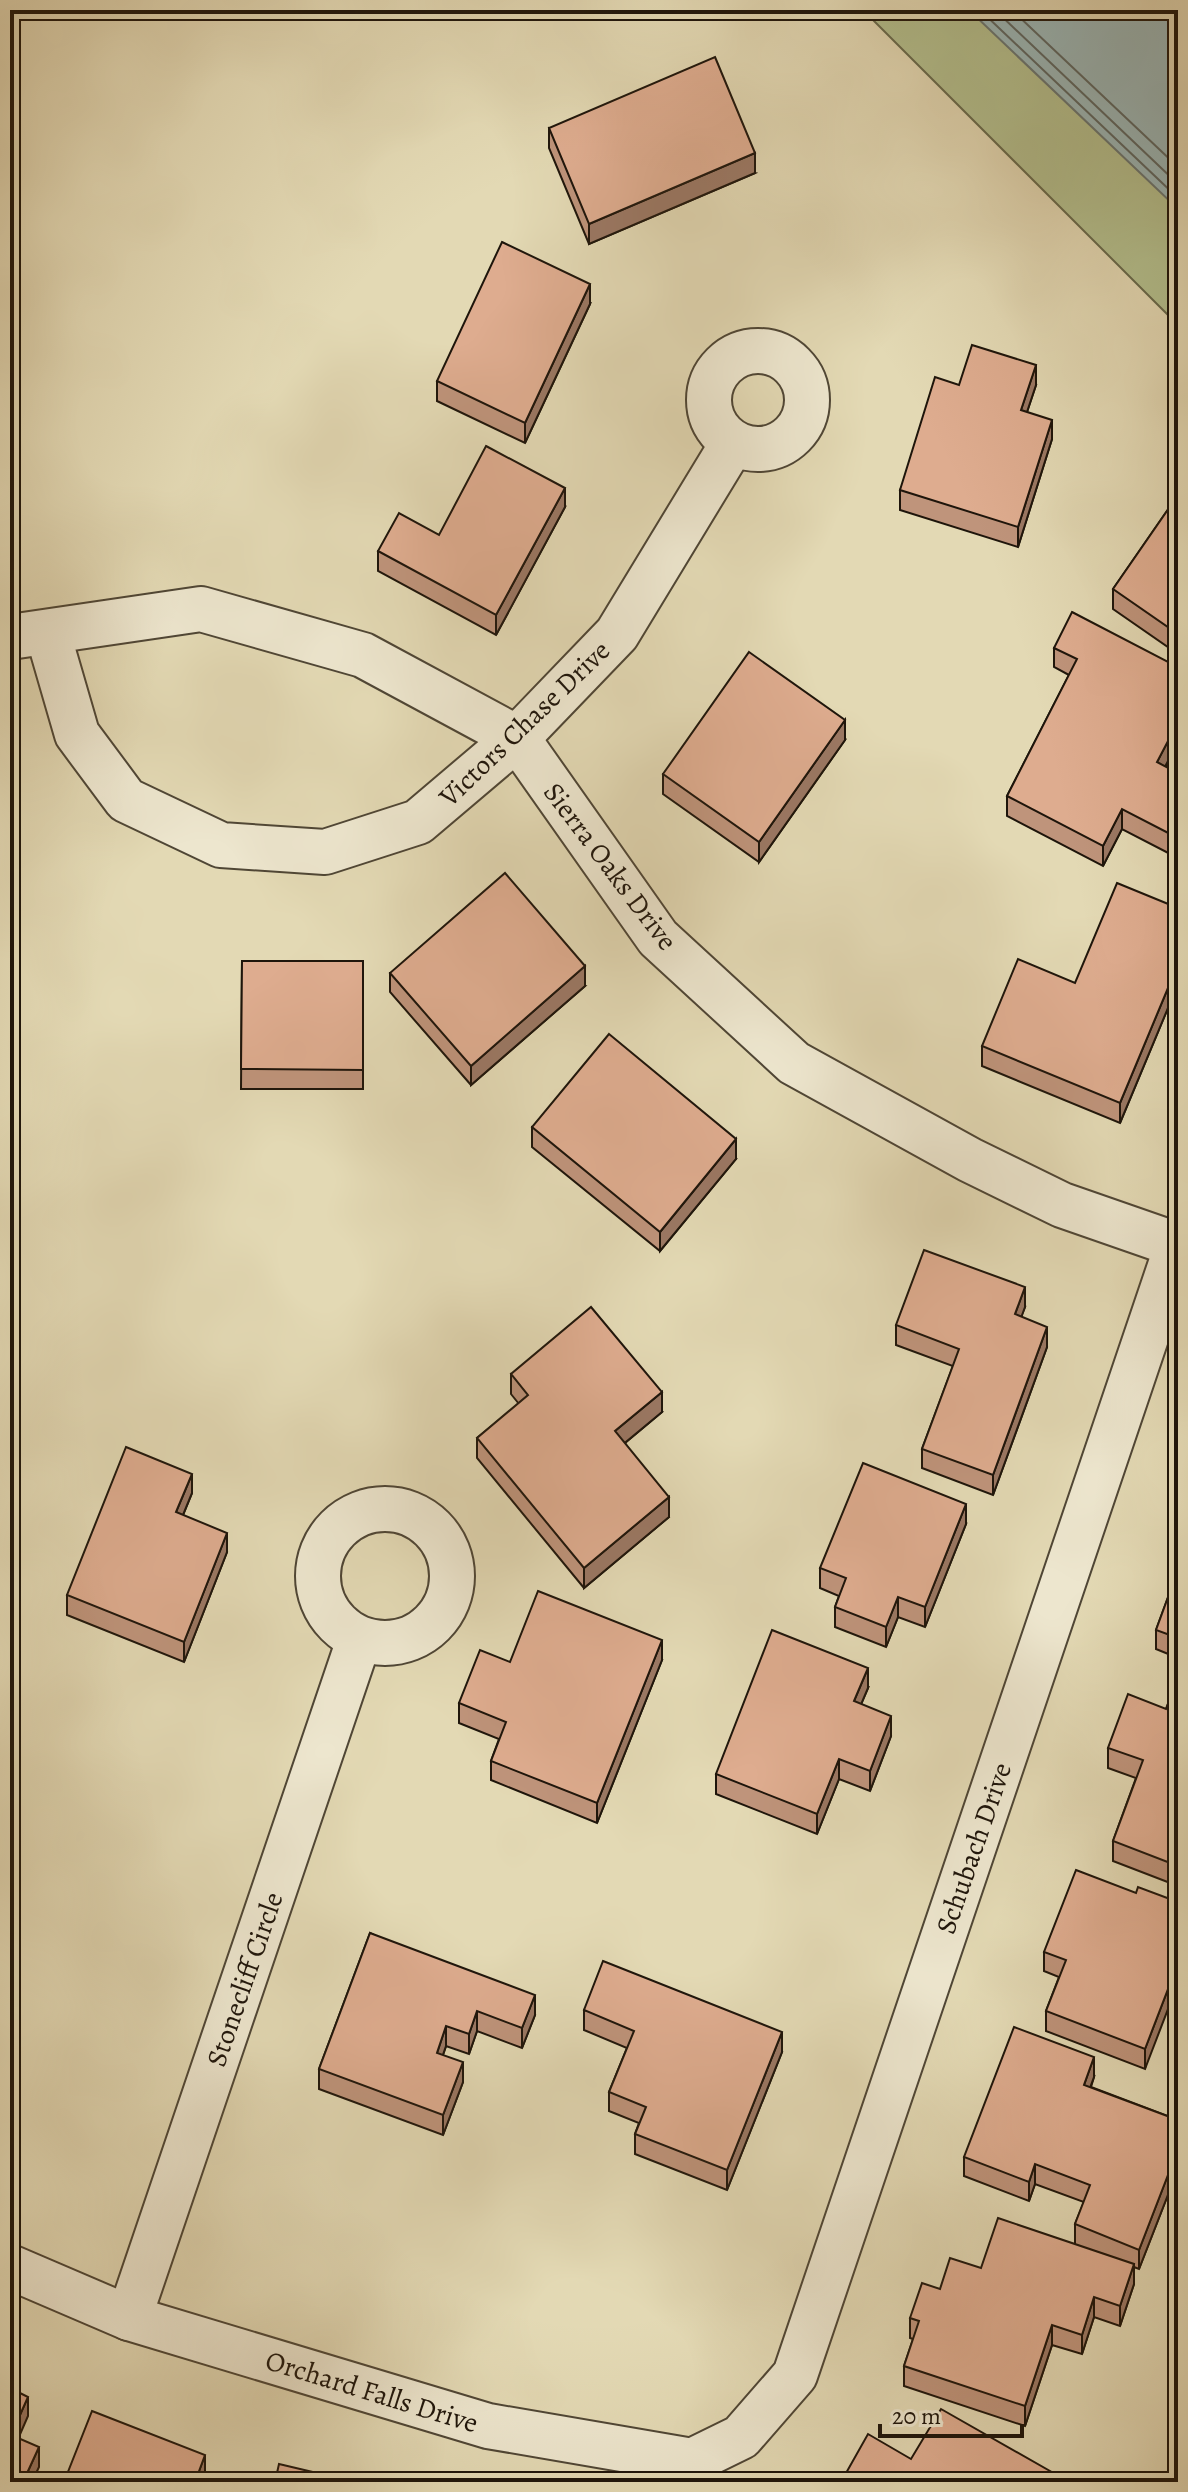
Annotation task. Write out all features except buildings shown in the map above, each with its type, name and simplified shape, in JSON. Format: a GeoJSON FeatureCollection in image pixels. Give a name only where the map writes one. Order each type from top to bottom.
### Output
{"type":"FeatureCollection","features":[{"type":"Feature","properties":{"kind":"street","name":"Victors Chase Drive"},"geometry":{"type":"LineString","coordinates":[[29,636],[77,734],[126,800],[221,845],[325,852],[418,822],[517,738],[617,634],[733,443]]}},
{"type":"Feature","properties":{"kind":"street","name":"Sierra Oaks Drive"},"geometry":{"type":"LineString","coordinates":[[29,636],[201,609],[363,655],[517,738],[658,938],[794,1063],[970,1160],[1062,1205],[1178,1244]]}},
{"type":"Feature","properties":{"kind":"street","name":"Schubach Drive"},"geometry":{"type":"LineString","coordinates":[[741,2437],[795,2375],[1178,1244]]}},
{"type":"Feature","properties":{"kind":"street","name":"Stonecliff Circle"},"geometry":{"type":"LineString","coordinates":[[129,2318],[359,1640]]}},
{"type":"Feature","properties":{"kind":"street","name":"Orchard Falls Drive"},"geometry":{"type":"LineString","coordinates":[[10,2267],[129,2318],[488,2426],[692,2461],[741,2437]]}},
{"type":"Feature","properties":{"kind":"green space"},"geometry":{"type":"Polygon","coordinates":[[[863,10],[1178,10],[1178,325],[863,10]]]}},
{"type":"Feature","properties":{"kind":"water"},"geometry":{"type":"Polygon","coordinates":[[[969,10],[1178,10],[1178,209],[969,10]]]}}]}
